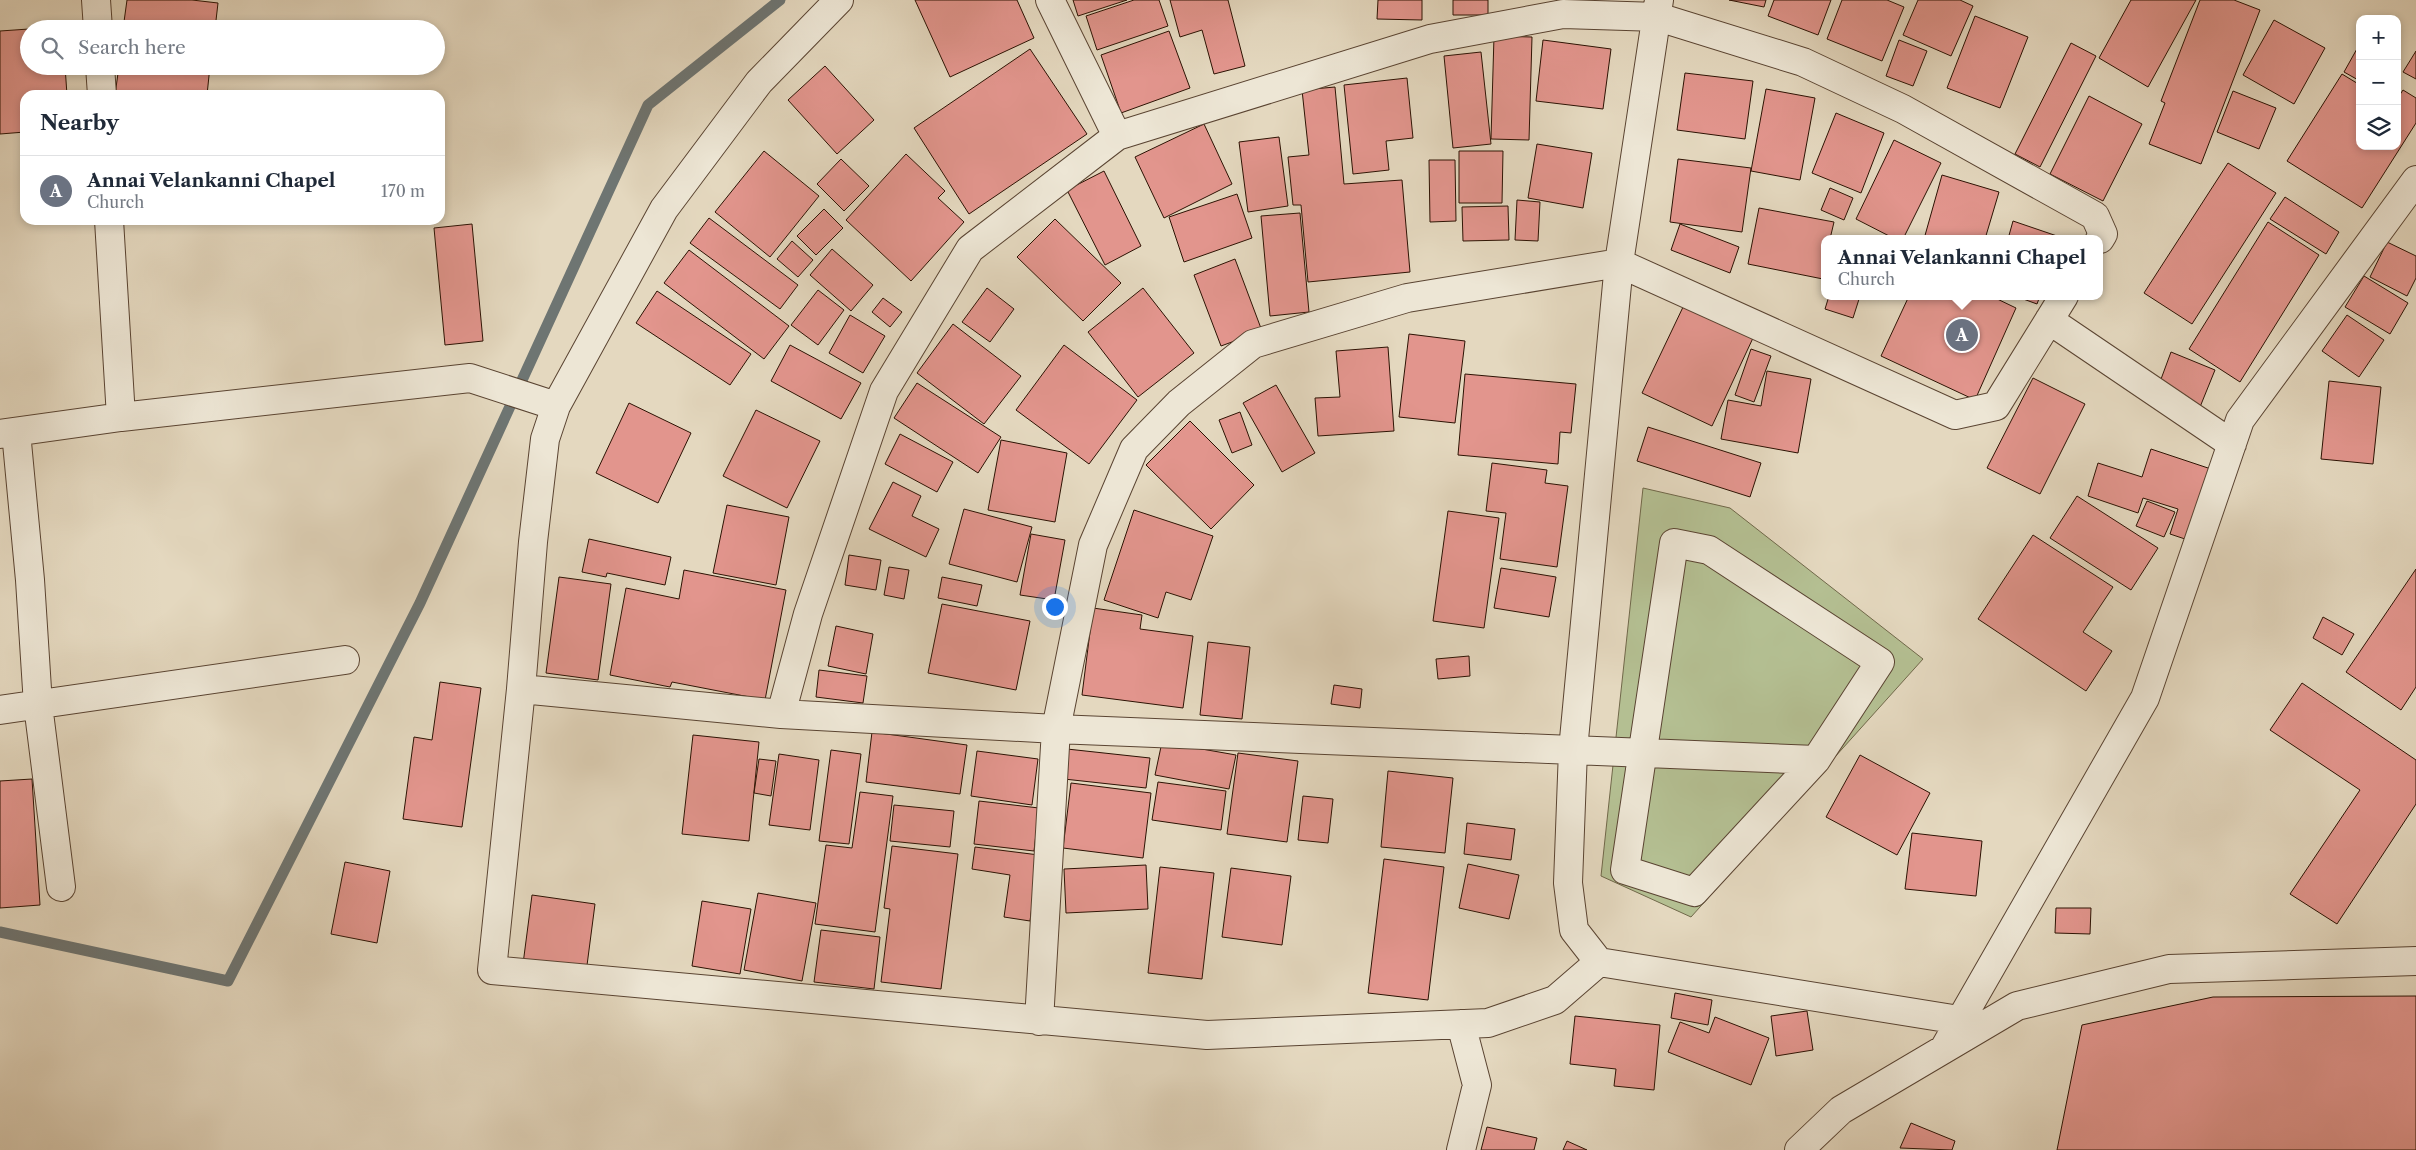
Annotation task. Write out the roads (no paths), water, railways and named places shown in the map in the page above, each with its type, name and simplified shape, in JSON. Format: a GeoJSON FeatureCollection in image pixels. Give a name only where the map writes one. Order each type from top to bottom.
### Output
{"type":"FeatureCollection","features":[{"type":"Feature","properties":{"kind":"street"},"geometry":{"type":"LineString","coordinates":[[96,0],[97,20]]}},
{"type":"Feature","properties":{"kind":"street"},"geometry":{"type":"LineString","coordinates":[[839,0],[759,82],[664,209],[556,406],[545,439],[533,542],[521,689],[492,970],[1207,1035],[1488,1022],[1554,1000],[1599,962]]}},
{"type":"Feature","properties":{"kind":"street"},"geometry":{"type":"LineString","coordinates":[[1050,0],[1117,136]]}},
{"type":"Feature","properties":{"kind":"street"},"geometry":{"type":"LineString","coordinates":[[1659,9],[1619,263],[1572,750],[1568,883],[1574,930],[1599,962],[1959,1020]]}},
{"type":"Feature","properties":{"kind":"street"},"geometry":{"type":"LineString","coordinates":[[781,714],[808,614],[884,391],[970,249],[1117,136],[1430,39],[1564,14],[1659,9],[1803,62],[1903,109],[2095,216],[2102,235]]}},
{"type":"Feature","properties":{"kind":"street"},"geometry":{"type":"LineString","coordinates":[[101,75],[102,90]]}},
{"type":"Feature","properties":{"kind":"street"},"geometry":{"type":"LineString","coordinates":[[1944,1049],[2145,698],[2240,420],[2416,180]]}},
{"type":"Feature","properties":{"kind":"street"},"geometry":{"type":"LineString","coordinates":[[109,225],[121,418]]}},
{"type":"Feature","properties":{"kind":"street"},"geometry":{"type":"LineString","coordinates":[[1039,1021],[1056,729],[1093,545],[1134,449],[1179,403],[1253,344],[1407,298],[1619,263],[1955,415],[1996,406],[2062,300]]}},
{"type":"Feature","properties":{"kind":"street"},"geometry":{"type":"LineString","coordinates":[[2049,320],[2232,444]]}},
{"type":"Feature","properties":{"kind":"street"},"geometry":{"type":"LineString","coordinates":[[61,887],[38,705],[30,580],[8,433],[121,418],[470,378],[556,406]]}},
{"type":"Feature","properties":{"kind":"street"},"geometry":{"type":"LineString","coordinates":[[1674,543],[1709,550],[1880,662],[1816,760],[1694,892],[1625,870],[1644,753],[1674,543]]}},
{"type":"Feature","properties":{"kind":"street"},"geometry":{"type":"LineString","coordinates":[[0,710],[345,660]]}},
{"type":"Feature","properties":{"kind":"street"},"geometry":{"type":"LineString","coordinates":[[521,689],[781,714],[1056,729],[1816,760]]}},
{"type":"Feature","properties":{"kind":"street"},"geometry":{"type":"LineString","coordinates":[[1798,1150],[1841,1110],[2017,1006],[2169,968],[2416,961]]}},
{"type":"Feature","properties":{"kind":"street"},"geometry":{"type":"LineString","coordinates":[[1460,1024],[1477,1085],[1460,1150]]}},
{"type":"Feature","properties":{"kind":"waterway"},"geometry":{"type":"LineString","coordinates":[[0,932],[228,981],[420,603],[648,105],[780,0]]}},
{"type":"Feature","properties":{"kind":"place","name":"Annai Velankanni Chapel"},"geometry":{"type":"Point","coordinates":[1962,335]}}]}
